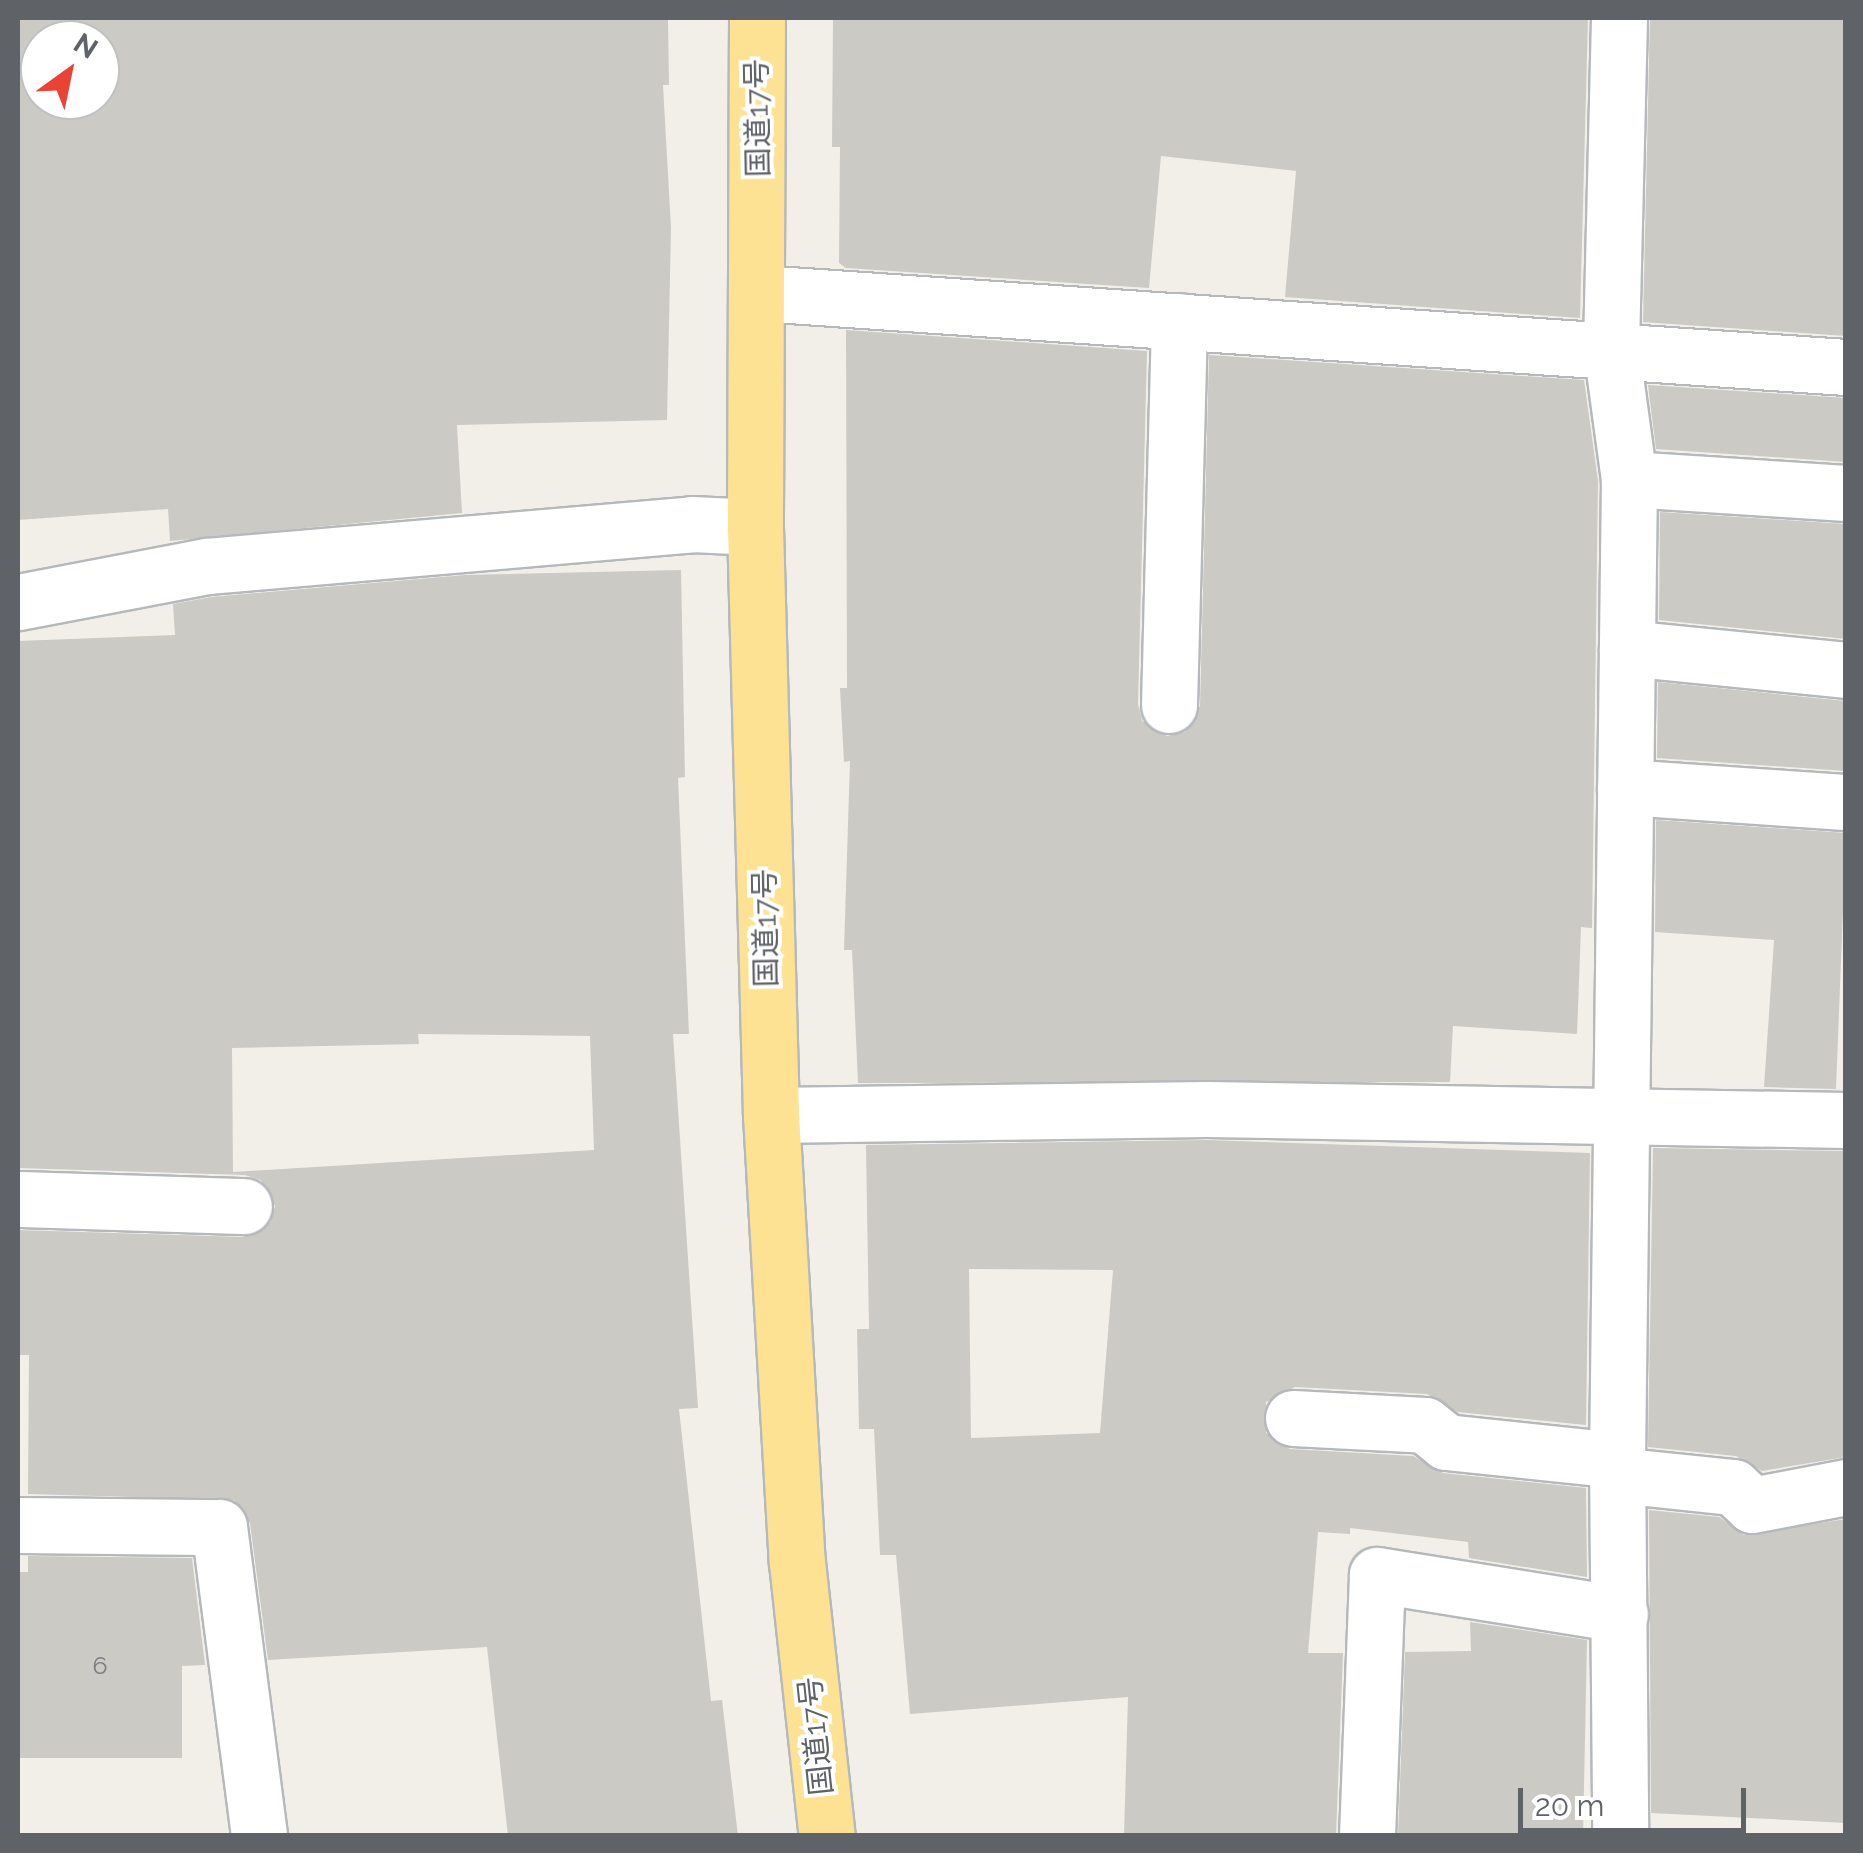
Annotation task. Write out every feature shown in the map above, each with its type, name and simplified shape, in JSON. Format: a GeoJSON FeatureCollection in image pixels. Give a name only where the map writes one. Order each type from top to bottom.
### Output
{"type":"FeatureCollection","features":[{"type":"Feature","properties":{"kind":"highway","name":"国道17号"},"geometry":{"type":"LineString","coordinates":[[758,18],[760,293],[755,527],[771,1115],[797,1562],[827,1836]]}},
{"type":"Feature","properties":{"kind":"street"},"geometry":{"type":"LineString","coordinates":[[1619,18],[1611,348],[1628,478],[1617,1467],[1620,1836]]}},
{"type":"Feature","properties":{"kind":"street"},"geometry":{"type":"LineString","coordinates":[[760,293],[1611,348],[1846,368]]}},
{"type":"Feature","properties":{"kind":"street"},"geometry":{"type":"LineString","coordinates":[[1169,705],[1180,321]]}},
{"type":"Feature","properties":{"kind":"street"},"geometry":{"type":"LineString","coordinates":[[1628,478],[1846,494]]}},
{"type":"Feature","properties":{"kind":"street"},"geometry":{"type":"LineString","coordinates":[[18,602],[206,566],[692,524],[755,527]]}},
{"type":"Feature","properties":{"kind":"street"},"geometry":{"type":"LineString","coordinates":[[1627,648],[1846,670]]}},
{"type":"Feature","properties":{"kind":"street"},"geometry":{"type":"LineString","coordinates":[[1625,787],[1846,802]]}},
{"type":"Feature","properties":{"kind":"street"},"geometry":{"type":"LineString","coordinates":[[771,1115],[1207,1109],[1620,1113],[1846,1120]]}},
{"type":"Feature","properties":{"kind":"street"},"geometry":{"type":"LineString","coordinates":[[18,1200],[244,1206]]}},
{"type":"Feature","properties":{"kind":"street"},"geometry":{"type":"LineString","coordinates":[[1293,1418],[1425,1426],[1446,1442],[1733,1487],[1752,1505],[1846,1486]]}},
{"type":"Feature","properties":{"kind":"street"},"geometry":{"type":"LineString","coordinates":[[18,1525],[219,1527],[259,1836]]}},
{"type":"Feature","properties":{"kind":"street"},"geometry":{"type":"LineString","coordinates":[[1368,1836],[1377,1575],[1620,1614]]}},
{"type":"Feature","properties":{"kind":"building"},"geometry":{"type":"Polygon","coordinates":[[[18,18],[668,18],[669,85],[663,85],[671,228],[667,420],[457,425],[462,513],[170,541],[168,509],[18,520],[18,18]]]}},
{"type":"Feature","properties":{"kind":"building"},"geometry":{"type":"Polygon","coordinates":[[[833,18],[1588,18],[1580,318],[1285,297],[1296,171],[1161,156],[1149,288],[846,268],[839,263],[840,147],[832,147],[833,18]]]}},
{"type":"Feature","properties":{"kind":"building"},"geometry":{"type":"Polygon","coordinates":[[[1650,18],[1846,18],[1846,336],[1643,322],[1650,18]]]}},
{"type":"Feature","properties":{"kind":"building"},"geometry":{"type":"Polygon","coordinates":[[[846,330],[1147,351],[1138,704],[1142,721],[1167,736],[1185,732],[1200,706],[1209,355],[1584,380],[1598,481],[1592,928],[1581,927],[1577,1034],[1453,1026],[1450,1082],[858,1083],[852,950],[844,950],[850,761],[844,762],[840,688],[847,688],[846,330]]]}},
{"type":"Feature","properties":{"kind":"building"},"geometry":{"type":"Polygon","coordinates":[[[1648,385],[1846,398],[1846,462],[1656,449],[1648,385]]]}},
{"type":"Feature","properties":{"kind":"building"},"geometry":{"type":"Polygon","coordinates":[[[1660,512],[1846,524],[1846,639],[1659,620],[1660,512]]]}},
{"type":"Feature","properties":{"kind":"building"},"geometry":{"type":"Polygon","coordinates":[[[681,570],[685,777],[678,778],[689,1034],[673,1034],[698,1408],[679,1409],[711,1701],[722,1700],[738,1836],[508,1836],[487,1647],[268,1660],[250,1523],[234,1500],[28,1494],[29,1355],[18,1355],[18,1230],[243,1237],[270,1223],[275,1206],[261,1180],[245,1175],[18,1168],[18,641],[175,635],[173,604],[211,597],[465,575],[681,570]],[[418,1034],[419,1044],[232,1048],[233,1172],[594,1150],[590,1036],[418,1034]]]}},
{"type":"Feature","properties":{"kind":"building"},"geometry":{"type":"Polygon","coordinates":[[[1658,682],[1846,701],[1846,771],[1657,758],[1658,682]]]}},
{"type":"Feature","properties":{"kind":"building"},"geometry":{"type":"Polygon","coordinates":[[[1656,820],[1846,833],[1836,1089],[1764,1087],[1774,940],[1655,932],[1656,820]]]}},
{"type":"Feature","properties":{"kind":"building"},"geometry":{"type":"Polygon","coordinates":[[[1207,1140],[1590,1153],[1586,1425],[1458,1412],[1427,1394],[1295,1387],[1266,1402],[1266,1433],[1290,1449],[1413,1456],[1443,1473],[1586,1488],[1587,1577],[1469,1558],[1468,1542],[1350,1528],[1350,1534],[1318,1532],[1308,1653],[1343,1653],[1336,1836],[1124,1836],[1128,1697],[910,1714],[896,1555],[880,1555],[874,1429],[859,1429],[857,1329],[869,1329],[866,1145],[1207,1140]],[[969,1269],[971,1438],[1100,1433],[1113,1270],[969,1269]]]}},
{"type":"Feature","properties":{"kind":"building"},"geometry":{"type":"Polygon","coordinates":[[[1653,1148],[1846,1151],[1846,1457],[1762,1471],[1736,1456],[1648,1447],[1653,1148]]]}},
{"type":"Feature","properties":{"kind":"building"},"geometry":{"type":"Polygon","coordinates":[[[1649,1510],[1719,1517],[1744,1535],[1846,1519],[1846,1823],[1651,1813],[1649,1510]]]}},
{"type":"Feature","properties":{"kind":"building"},"geometry":{"type":"Polygon","coordinates":[[[28,1556],[192,1558],[205,1665],[182,1666],[182,1758],[18,1758],[18,1572],[28,1572],[28,1556]]]}},
{"type":"Feature","properties":{"kind":"building"},"geometry":{"type":"Polygon","coordinates":[[[1470,1622],[1587,1640],[1583,1836],[1398,1836],[1405,1652],[1471,1651],[1470,1622]]]}}]}
